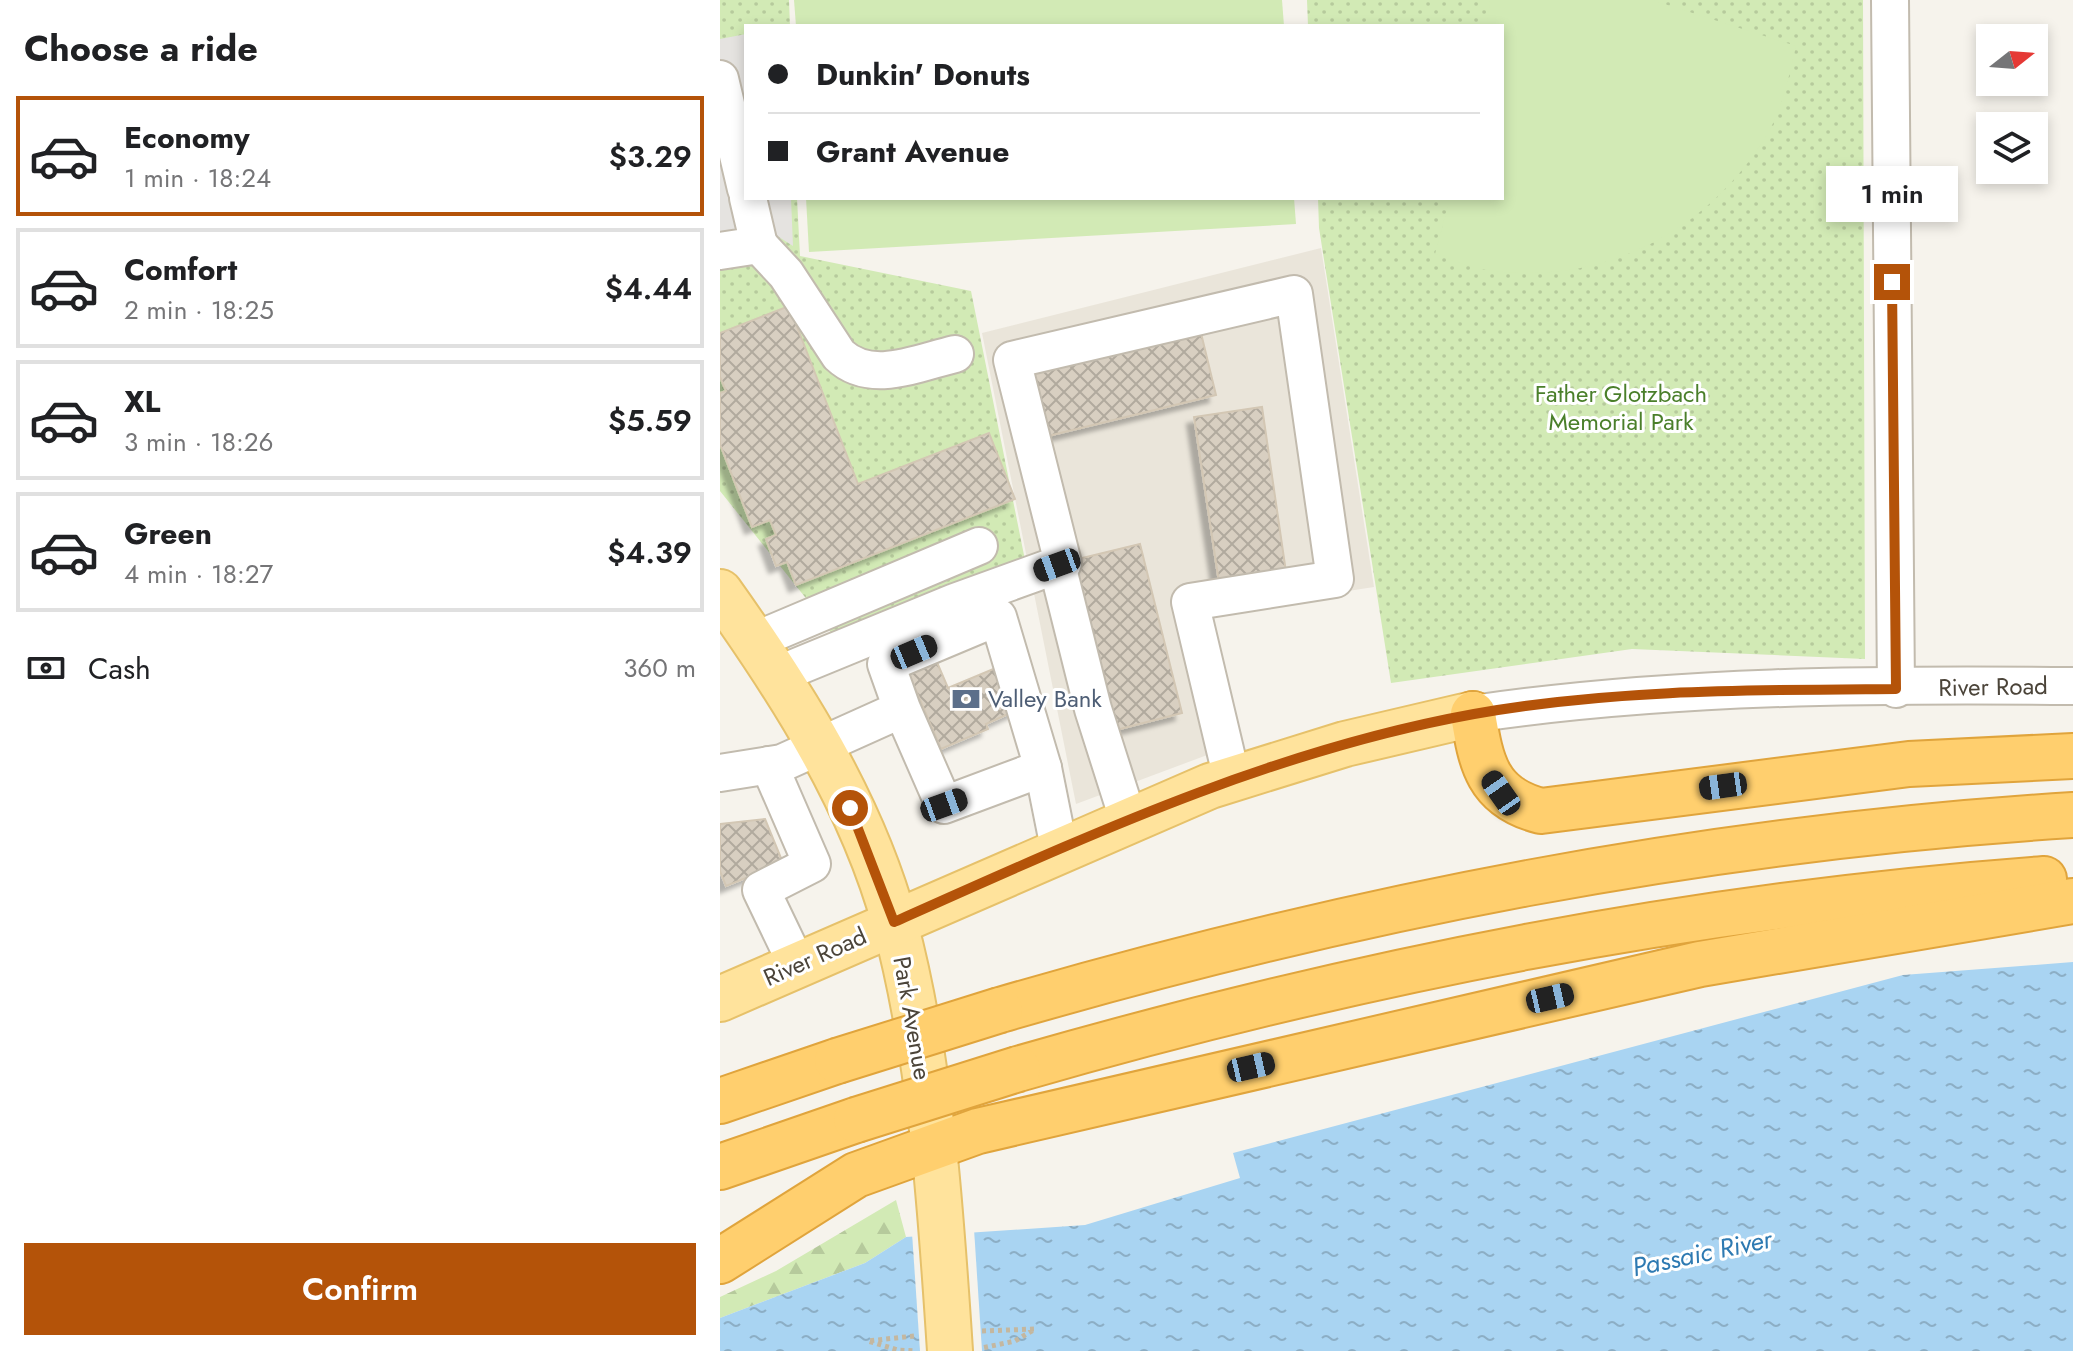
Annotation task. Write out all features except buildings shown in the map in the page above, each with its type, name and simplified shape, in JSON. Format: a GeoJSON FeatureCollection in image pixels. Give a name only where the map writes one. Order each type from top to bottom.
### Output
{"type":"FeatureCollection","features":[{"type":"Feature","properties":{"kind":"highway"},"geometry":{"type":"LineString","coordinates":[[1473,714],[1479,752],[1487,773],[1501,793],[1521,806],[1541,811],[1893,766],[2073,756]]}},
{"type":"Feature","properties":{"kind":"highway"},"geometry":{"type":"LineString","coordinates":[[720,1101],[1000,1010],[1299,929],[1536,880],[1857,833],[2073,815]]}},
{"type":"Feature","properties":{"kind":"highway"},"geometry":{"type":"LineString","coordinates":[[720,1167],[1018,1069],[1328,986],[1547,941],[1864,895],[2073,877]]}},
{"type":"Feature","properties":{"kind":"highway"},"geometry":{"type":"LineString","coordinates":[[720,1261],[856,1175],[932,1145],[1101,1101],[1700,964],[2073,901]]}},
{"type":"Feature","properties":{"kind":"main road","name":"Park Avenue"},"geometry":{"type":"LineString","coordinates":[[723,600],[766,658],[820,748],[869,850],[894,922],[910,990],[957,1341]]}},
{"type":"Feature","properties":{"kind":"main road","name":"River Road"},"geometry":{"type":"LineString","coordinates":[[720,999],[1059,848],[1232,779],[1345,744],[1473,714]]}},
{"type":"Feature","properties":{"kind":"street"},"geometry":{"type":"LineString","coordinates":[[1890,0],[1896,689]]}},
{"type":"Feature","properties":{"kind":"street"},"geometry":{"type":"LineString","coordinates":[[720,79],[744,181]]}},
{"type":"Feature","properties":{"kind":"street"},"geometry":{"type":"LineString","coordinates":[[748,200],[759,245],[786,274],[839,355],[850,365],[877,373],[955,354]]}},
{"type":"Feature","properties":{"kind":"street"},"geometry":{"type":"LineString","coordinates":[[720,251],[759,245]]}},
{"type":"Feature","properties":{"kind":"street"},"geometry":{"type":"LineString","coordinates":[[766,658],[1063,563],[1012,360],[1294,294],[1335,579],[1190,602],[1232,779]]}},
{"type":"Feature","properties":{"kind":"street"},"geometry":{"type":"LineString","coordinates":[[766,658],[979,546]]}},
{"type":"Feature","properties":{"kind":"street"},"geometry":{"type":"LineString","coordinates":[[1057,565],[1093,709],[1128,819]]}},
{"type":"Feature","properties":{"kind":"street"},"geometry":{"type":"LineString","coordinates":[[1043,768],[944,805],[886,664],[998,617],[1043,768],[1059,848]]}},
{"type":"Feature","properties":{"kind":"street","name":"River Road"},"geometry":{"type":"LineString","coordinates":[[1473,714],[1610,697],[2073,686]]}},
{"type":"Feature","properties":{"kind":"street"},"geometry":{"type":"LineString","coordinates":[[720,773],[769,765],[820,748],[902,709]]}},
{"type":"Feature","properties":{"kind":"street"},"geometry":{"type":"LineString","coordinates":[[769,765],[812,864],[761,890],[797,965]]}},
{"type":"Feature","properties":{"kind":"path"},"geometry":{"type":"LineString","coordinates":[[920,1351],[898,1350],[868,1341],[957,1341],[1015,1341],[1035,1329],[957,1341]]}},
{"type":"Feature","properties":{"kind":"shaded area"},"geometry":{"type":"Polygon","coordinates":[[[744,34],[744,200],[791,200],[793,246],[765,228],[720,239],[720,39],[744,34]]]}},
{"type":"Feature","properties":{"kind":"shaded area"},"geometry":{"type":"Polygon","coordinates":[[[1321,248],[1374,587],[1204,613],[1234,745],[1076,804],[982,333],[1321,248]]]}},
{"type":"Feature","properties":{"kind":"green space"},"geometry":{"type":"Polygon","coordinates":[[[720,0],[789,0],[790,24],[744,24],[744,200],[797,200],[800,256],[971,291],[1030,585],[842,654],[825,622],[720,491],[720,0]]]}},
{"type":"Feature","properties":{"kind":"green space"},"geometry":{"type":"Polygon","coordinates":[[[794,0],[1282,0],[1284,24],[796,24],[794,0]]]}},
{"type":"Feature","properties":{"kind":"green space","name":"Father Glotzbach Memorial Park"},"geometry":{"type":"Polygon","coordinates":[[[1307,0],[1863,0],[1865,659],[1632,649],[1391,683],[1319,228],[1318,200],[1504,200],[1504,24],[1308,24],[1307,0]]]}},
{"type":"Feature","properties":{"kind":"green space"},"geometry":{"type":"Polygon","coordinates":[[[1490,0],[1652,0],[1796,46],[1782,102],[1768,133],[1743,169],[1714,200],[1681,226],[1646,246],[1607,261],[1566,270],[1524,273],[1481,269],[1435,254],[1449,200],[1504,200],[1504,24],[1487,24],[1490,0]]]}},
{"type":"Feature","properties":{"kind":"green space"},"geometry":{"type":"Polygon","coordinates":[[[806,200],[1294,200],[1296,224],[809,252],[806,200]]]}},
{"type":"Feature","properties":{"kind":"green space"},"geometry":{"type":"Polygon","coordinates":[[[896,1200],[906,1237],[865,1263],[720,1318],[720,1297],[776,1271],[896,1200]]]}},
{"type":"Feature","properties":{"kind":"water","name":"Passaic River"},"geometry":{"type":"Polygon","coordinates":[[[2073,962],[2073,1351],[720,1351],[720,1318],[865,1263],[906,1237],[1085,1225],[1240,1178],[1233,1153],[1903,975],[2073,962]]]}},
{"type":"Feature","properties":{"kind":"pier"},"geometry":{"type":"Polygon","coordinates":[[[974,1229],[982,1351],[920,1351],[912,1233],[974,1229]]]}},
{"type":"Feature","properties":{"kind":"place","name":"Valley Bank"},"geometry":{"type":"Point","coordinates":[966,699]}},
{"type":"Feature","properties":{"kind":"route"},"geometry":{"type":"LineString","coordinates":[[850,808],[869,850],[894,922],[1087,836],[1210,786],[1345,744],[1473,714],[1610,697],[1691,692],[1896,689],[1892,282]]}}]}
